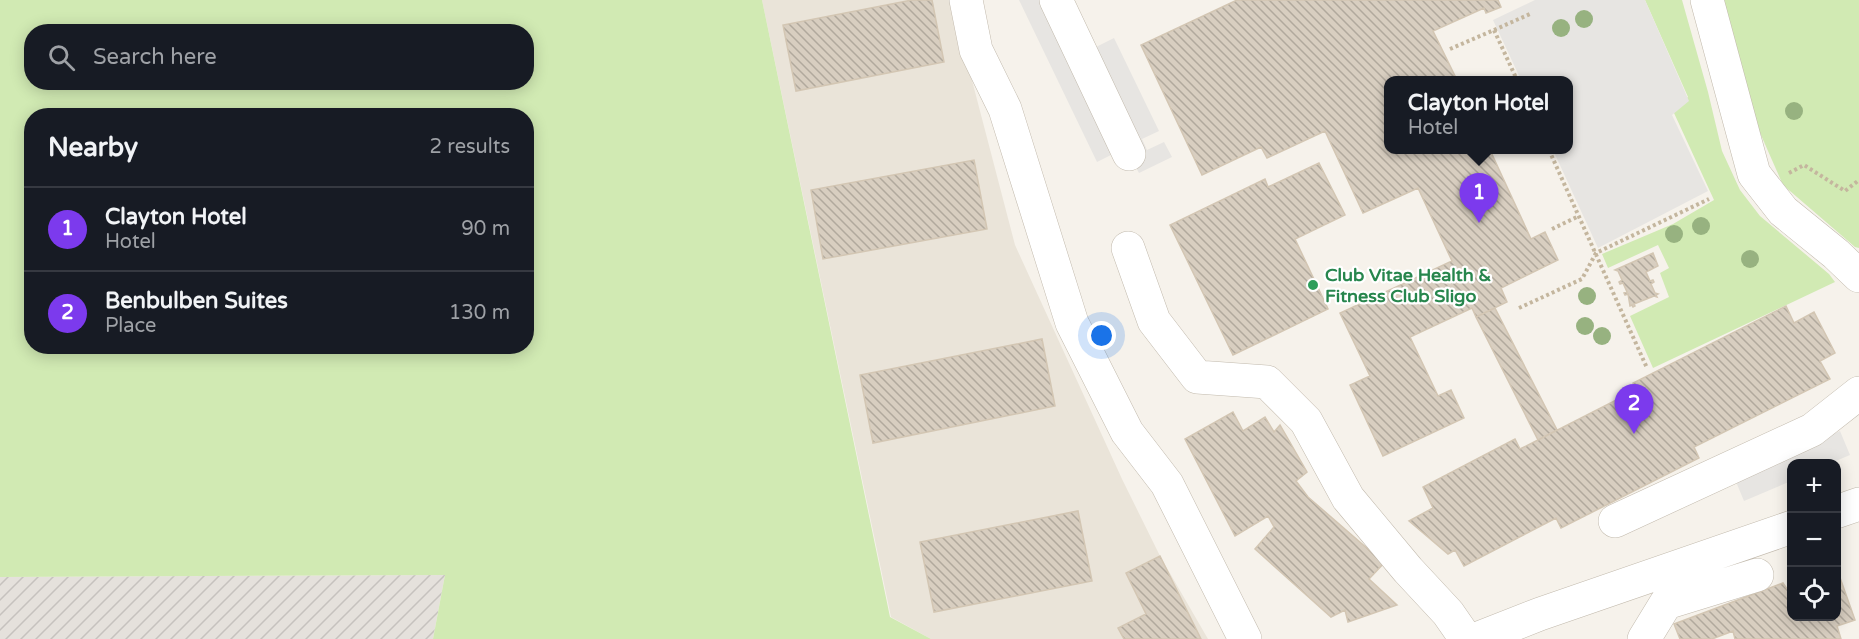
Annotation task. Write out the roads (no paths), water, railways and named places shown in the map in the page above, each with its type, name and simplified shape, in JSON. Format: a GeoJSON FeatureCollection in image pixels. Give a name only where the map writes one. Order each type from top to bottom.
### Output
{"type":"FeatureCollection","features":[{"type":"Feature","properties":{"kind":"street"},"geometry":{"type":"LineString","coordinates":[[966,0],[976,50],[1005,109],[1072,323],[1127,432],[1167,484],[1245,639]]}},
{"type":"Feature","properties":{"kind":"street"},"geometry":{"type":"LineString","coordinates":[[1056,0],[1129,154]]}},
{"type":"Feature","properties":{"kind":"street"},"geometry":{"type":"LineString","coordinates":[[1707,0],[1754,174],[1783,211],[1859,276]]}},
{"type":"Feature","properties":{"kind":"street"},"geometry":{"type":"LineString","coordinates":[[1128,248],[1154,321],[1197,377],[1267,382],[1306,421],[1348,498],[1408,570],[1448,613],[1466,639]]}},
{"type":"Feature","properties":{"kind":"street"},"geometry":{"type":"LineString","coordinates":[[1615,521],[1812,430],[1859,393]]}},
{"type":"Feature","properties":{"kind":"street"},"geometry":{"type":"LineString","coordinates":[[1841,510],[1859,504]]}},
{"type":"Feature","properties":{"kind":"street"},"geometry":{"type":"LineString","coordinates":[[1476,639],[1540,614],[1787,529]]}},
{"type":"Feature","properties":{"kind":"street"},"geometry":{"type":"LineString","coordinates":[[1644,639],[1666,603],[1757,575]]}},
{"type":"Feature","properties":{"kind":"place","name":"Clayton Hotel"},"geometry":{"type":"Point","coordinates":[1479,223]}},
{"type":"Feature","properties":{"kind":"place","name":"Club Vitae Health & Fitness Club Sligo"},"geometry":{"type":"Point","coordinates":[1313,285]}},
{"type":"Feature","properties":{"kind":"place","name":"Benbulben Suites"},"geometry":{"type":"Point","coordinates":[1634,434]}}]}
